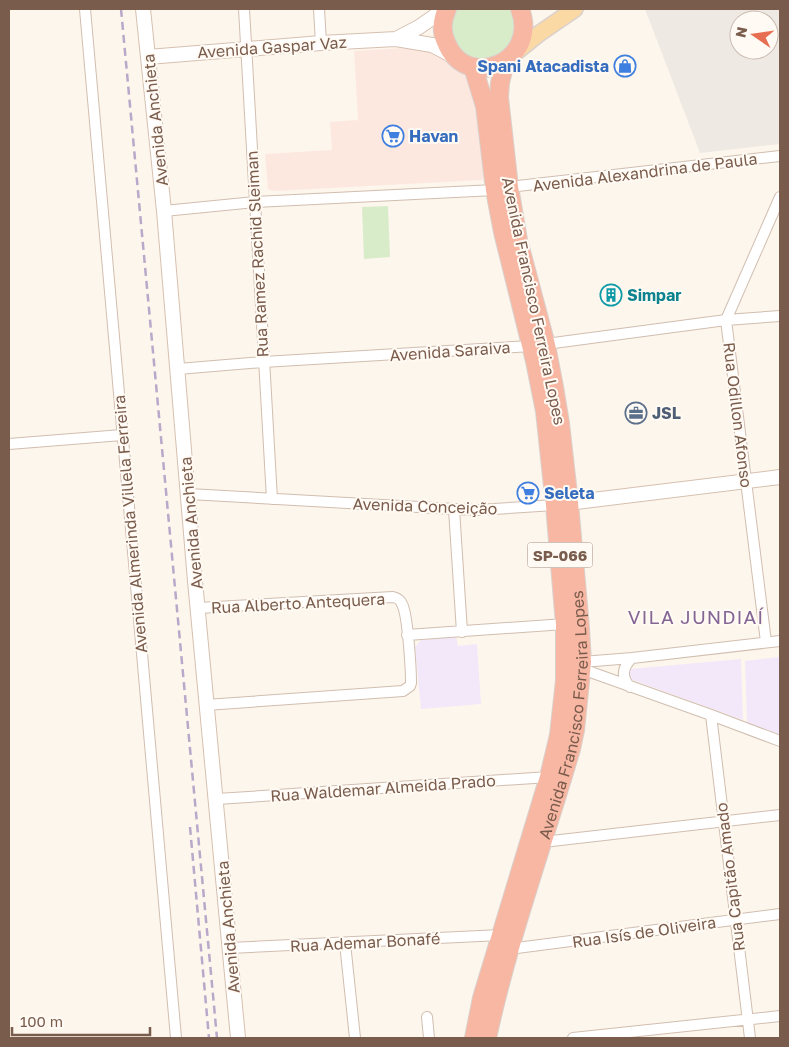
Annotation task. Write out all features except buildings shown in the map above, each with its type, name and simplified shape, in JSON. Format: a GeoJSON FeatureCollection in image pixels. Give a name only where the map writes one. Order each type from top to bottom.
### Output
{"type":"FeatureCollection","features":[{"type":"Feature","properties":{"kind":"highway"},"geometry":{"type":"LineString","coordinates":[[446,9],[442,26],[444,38],[448,48],[455,57],[473,67],[484,68],[495,66],[509,58]]}},
{"type":"Feature","properties":{"kind":"highway","name":"Avenida Francisco Ferreira Lopes"},"geometry":{"type":"LineString","coordinates":[[474,1038],[482,998],[543,842],[571,749],[582,666],[580,628],[562,504],[545,411],[539,346],[510,261],[502,188],[499,97],[509,58],[520,45],[524,34],[524,21],[520,9]]}},
{"type":"Feature","properties":{"kind":"highway","name":"Avenida Francisco Ferreira Lopes"},"geometry":{"type":"LineString","coordinates":[[473,67],[485,106],[502,188]]}},
{"type":"Feature","properties":{"kind":"highway","name":"Avenida Francisco Ferreira Lopes"},"geometry":{"type":"LineString","coordinates":[[487,1038],[505,942],[549,777],[563,709],[566,680],[566,624],[562,504]]}},
{"type":"Feature","properties":{"kind":"highway"},"geometry":{"type":"LineString","coordinates":[[566,624],[574,663],[582,666]]}},
{"type":"Feature","properties":{"kind":"main road","name":"Avenida Anchieta"},"geometry":{"type":"LineString","coordinates":[[143,9],[164,211],[206,705],[238,1038]]}},
{"type":"Feature","properties":{"kind":"main road"},"geometry":{"type":"LineString","coordinates":[[396,39],[420,28],[446,9]]}},
{"type":"Feature","properties":{"kind":"main road"},"geometry":{"type":"LineString","coordinates":[[509,58],[540,33],[575,9]]}},
{"type":"Feature","properties":{"kind":"main road","name":"Avenida Gaspar Vaz"},"geometry":{"type":"LineString","coordinates":[[148,57],[321,42],[396,39]]}},
{"type":"Feature","properties":{"kind":"main road"},"geometry":{"type":"LineString","coordinates":[[396,39],[432,45],[455,57]]}},
{"type":"Feature","properties":{"kind":"main road","name":"Avenida Conceição"},"geometry":{"type":"LineString","coordinates":[[562,504],[780,477]]}},
{"type":"Feature","properties":{"kind":"street","name":"Avenida Almerinda Villela Ferreira"},"geometry":{"type":"LineString","coordinates":[[84,9],[176,1038]]}},
{"type":"Feature","properties":{"kind":"street","name":"Rua Ramez Rachid Sleiman"},"geometry":{"type":"LineString","coordinates":[[244,9],[272,499]]}},
{"type":"Feature","properties":{"kind":"street"},"geometry":{"type":"LineString","coordinates":[[319,9],[321,42]]}},
{"type":"Feature","properties":{"kind":"street","name":"Avenida Alexandrina de Paula"},"geometry":{"type":"LineString","coordinates":[[164,211],[255,202],[502,188],[780,156]]}},
{"type":"Feature","properties":{"kind":"street","name":"Rua Odillon Afonso"},"geometry":{"type":"LineString","coordinates":[[766,642],[726,320],[780,197]]}},
{"type":"Feature","properties":{"kind":"street","name":"Avenida Saraiva"},"geometry":{"type":"LineString","coordinates":[[178,369],[263,362],[539,346],[726,320],[780,316]]}},
{"type":"Feature","properties":{"kind":"street"},"geometry":{"type":"LineString","coordinates":[[10,446],[122,435]]}},
{"type":"Feature","properties":{"kind":"street","name":"Avenida Conceição"},"geometry":{"type":"LineString","coordinates":[[189,494],[454,510],[562,504]]}},
{"type":"Feature","properties":{"kind":"street"},"geometry":{"type":"LineString","coordinates":[[454,510],[462,632]]}},
{"type":"Feature","properties":{"kind":"street","name":"Rua Alberto Antequera"},"geometry":{"type":"LineString","coordinates":[[198,608],[388,597],[399,599],[404,609],[407,635]]}},
{"type":"Feature","properties":{"kind":"street"},"geometry":{"type":"LineString","coordinates":[[206,705],[403,691],[410,686],[407,635],[566,624]]}},
{"type":"Feature","properties":{"kind":"street"},"geometry":{"type":"LineString","coordinates":[[582,666],[632,658],[780,641]]}},
{"type":"Feature","properties":{"kind":"street"},"geometry":{"type":"LineString","coordinates":[[630,687],[623,674],[626,665],[632,658]]}},
{"type":"Feature","properties":{"kind":"street"},"geometry":{"type":"LineString","coordinates":[[582,666],[630,687],[711,715],[780,742]]}},
{"type":"Feature","properties":{"kind":"street","name":"Rua Capitão Amado"},"geometry":{"type":"LineString","coordinates":[[711,715],[750,1038]]}},
{"type":"Feature","properties":{"kind":"street","name":"Rua Waldemar Almeida Prado"},"geometry":{"type":"LineString","coordinates":[[216,799],[549,777]]}},
{"type":"Feature","properties":{"kind":"street"},"geometry":{"type":"LineString","coordinates":[[543,842],[780,815]]}},
{"type":"Feature","properties":{"kind":"street","name":"Rua Isís de Oliveira"},"geometry":{"type":"LineString","coordinates":[[505,942],[780,914]]}},
{"type":"Feature","properties":{"kind":"street","name":"Rua Ademar Bonafé"},"geometry":{"type":"LineString","coordinates":[[230,948],[345,943],[505,942]]}},
{"type":"Feature","properties":{"kind":"street"},"geometry":{"type":"LineString","coordinates":[[345,943],[355,1038]]}},
{"type":"Feature","properties":{"kind":"street"},"geometry":{"type":"LineString","coordinates":[[573,1038],[780,1016]]}},
{"type":"Feature","properties":{"kind":"street"},"geometry":{"type":"LineString","coordinates":[[427,1017],[429,1038]]}},
{"type":"Feature","properties":{"kind":"shaded area"},"geometry":{"type":"Polygon","coordinates":[[[645,9],[780,9],[780,144],[700,153],[645,9]]]}},
{"type":"Feature","properties":{"kind":"shaded area","name":"Havan"},"geometry":{"type":"Polygon","coordinates":[[[418,47],[445,58],[462,72],[473,85],[485,174],[482,180],[274,191],[268,189],[265,154],[332,150],[330,122],[358,120],[354,51],[418,47]]]}},
{"type":"Feature","properties":{"kind":"shaded area"},"geometry":{"type":"Polygon","coordinates":[[[456,637],[458,646],[477,644],[481,704],[421,709],[415,647],[421,640],[456,637]]]}},
{"type":"Feature","properties":{"kind":"shaded area"},"geometry":{"type":"Polygon","coordinates":[[[780,657],[780,736],[747,724],[745,661],[780,657]]]}},
{"type":"Feature","properties":{"kind":"shaded area"},"geometry":{"type":"Polygon","coordinates":[[[741,659],[743,720],[630,679],[630,669],[741,659]]]}},
{"type":"Feature","properties":{"kind":"green space"},"geometry":{"type":"Polygon","coordinates":[[[455,9],[513,9],[516,15],[512,47],[483,62],[461,55],[449,35],[455,9]]]}},
{"type":"Feature","properties":{"kind":"green space"},"geometry":{"type":"Polygon","coordinates":[[[388,206],[390,257],[364,259],[362,207],[388,206]]]}},
{"type":"Feature","properties":{"kind":"railway"},"geometry":{"type":"LineString","coordinates":[[121,9],[217,1038]]}},
{"type":"Feature","properties":{"kind":"railway"},"geometry":{"type":"LineString","coordinates":[[190,827],[209,1038]]}},
{"type":"Feature","properties":{"kind":"place","name":"Spani Atacadista"},"geometry":{"type":"Point","coordinates":[625,66]}},
{"type":"Feature","properties":{"kind":"place","name":"Havan"},"geometry":{"type":"Point","coordinates":[393,136]}},
{"type":"Feature","properties":{"kind":"place","name":"Simpar"},"geometry":{"type":"Point","coordinates":[611,295]}},
{"type":"Feature","properties":{"kind":"place","name":"JSL"},"geometry":{"type":"Point","coordinates":[636,413]}},
{"type":"Feature","properties":{"kind":"place","name":"Seleta"},"geometry":{"type":"Point","coordinates":[528,493]}},
{"type":"Feature","properties":{"kind":"district","name":"VILA JUNDIAÍ"},"geometry":{"type":"Point","coordinates":[696,616]}}]}
